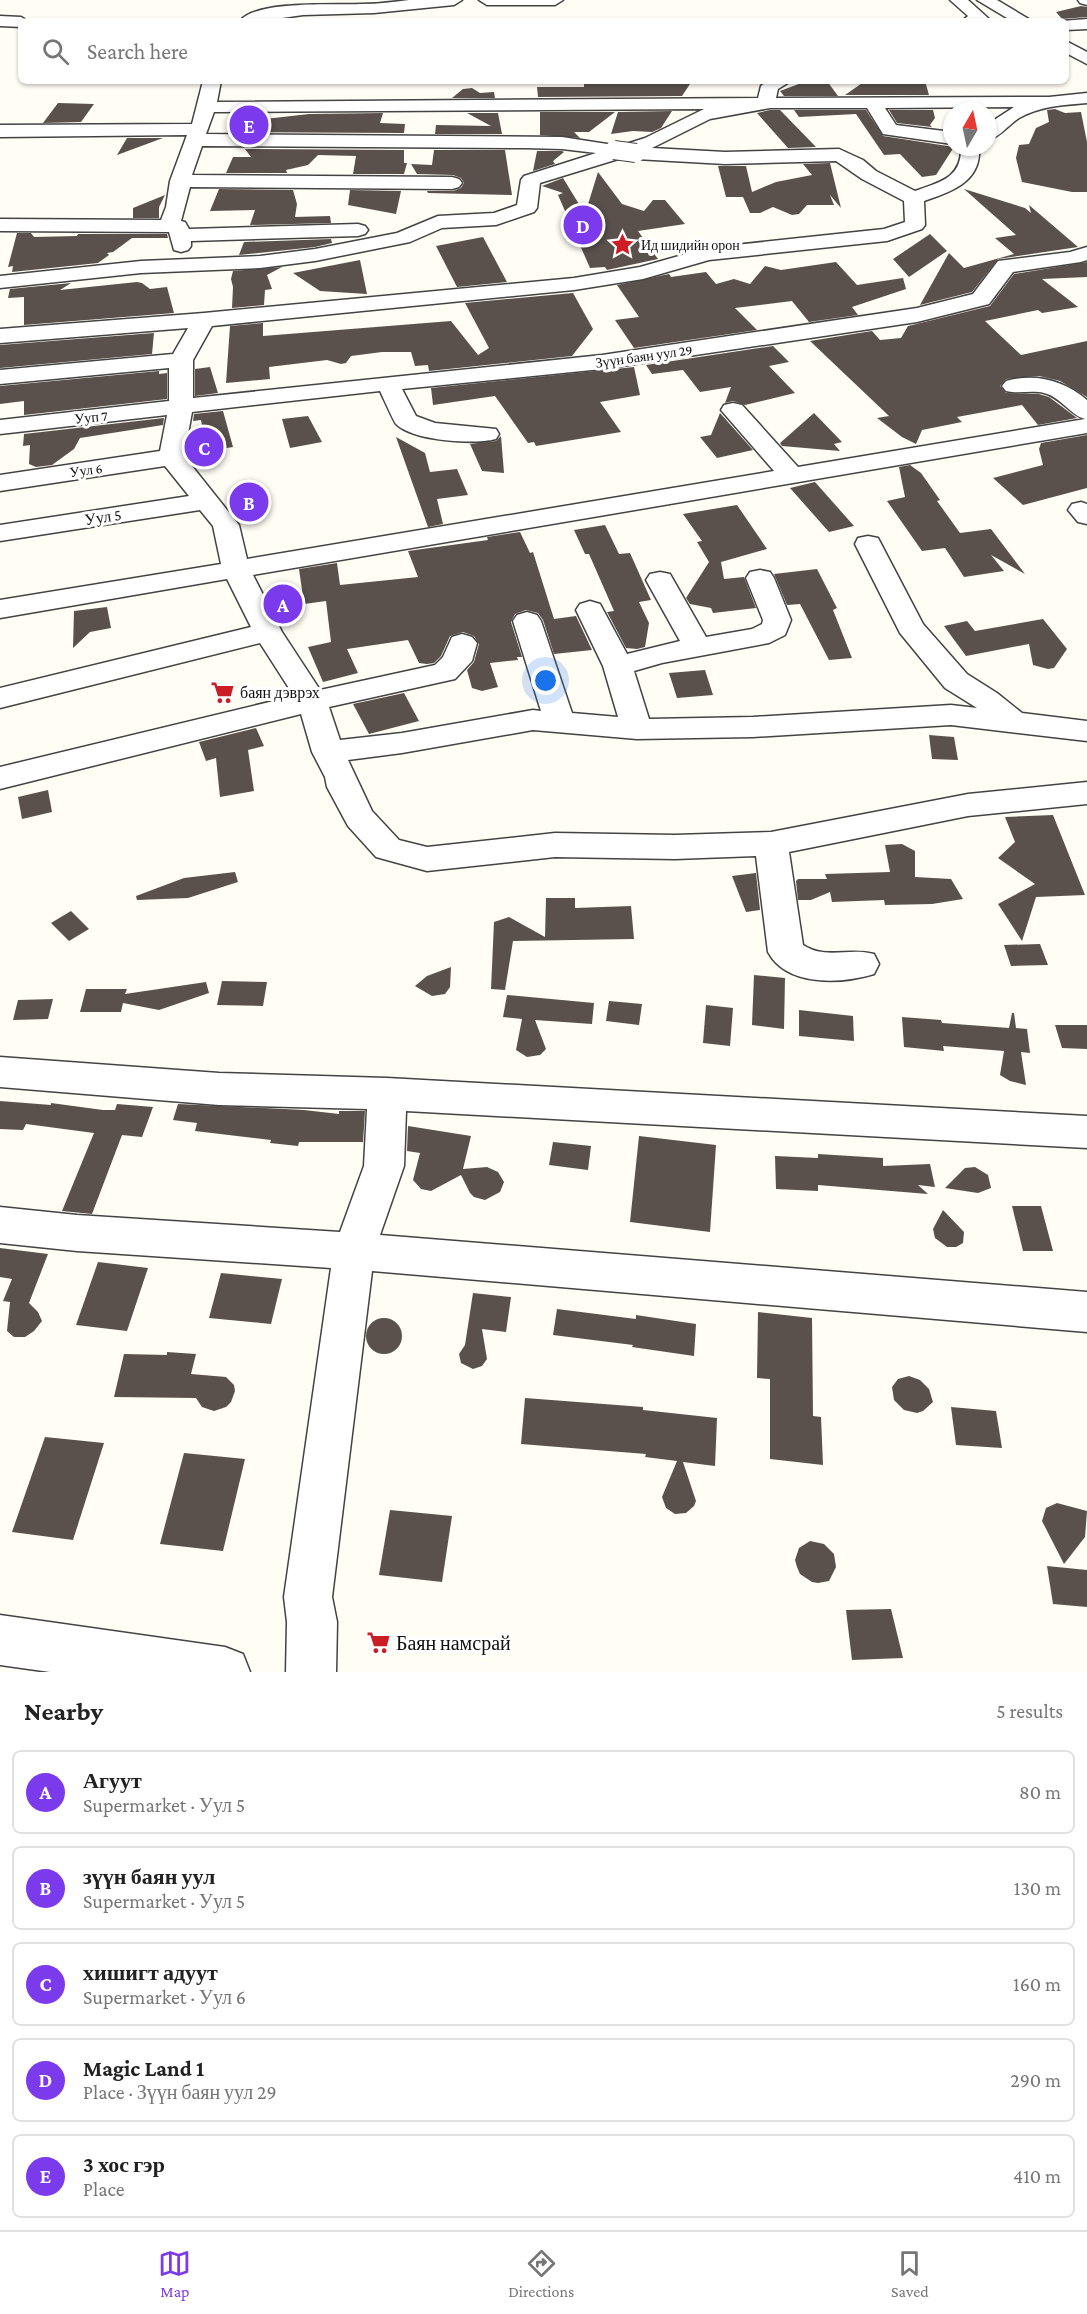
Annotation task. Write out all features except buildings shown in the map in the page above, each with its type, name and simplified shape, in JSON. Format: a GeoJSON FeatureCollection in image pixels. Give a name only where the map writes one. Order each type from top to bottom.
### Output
{"type":"FeatureCollection","features":[{"type":"Feature","properties":{"kind":"street"},"geometry":{"type":"LineString","coordinates":[[254,18],[278,12],[364,9],[454,0]]}},
{"type":"Feature","properties":{"kind":"street"},"geometry":{"type":"LineString","coordinates":[[488,0],[555,0]]}},
{"type":"Feature","properties":{"kind":"street"},"geometry":{"type":"LineString","coordinates":[[958,0],[980,18]]}},
{"type":"Feature","properties":{"kind":"street"},"geometry":{"type":"LineString","coordinates":[[985,0],[1018,18]]}},
{"type":"Feature","properties":{"kind":"street"},"geometry":{"type":"LineString","coordinates":[[0,21],[18,22]]}},
{"type":"Feature","properties":{"kind":"street"},"geometry":{"type":"LineString","coordinates":[[1069,26],[1087,24]]}},
{"type":"Feature","properties":{"kind":"street"},"geometry":{"type":"LineString","coordinates":[[1069,48],[1087,59]]}},
{"type":"Feature","properties":{"kind":"street"},"geometry":{"type":"LineString","coordinates":[[193,266],[174,230],[176,207],[180,181],[207,107],[211,84]]}},
{"type":"Feature","properties":{"kind":"street"},"geometry":{"type":"LineString","coordinates":[[766,104],[770,86],[775,84]]}},
{"type":"Feature","properties":{"kind":"street"},"geometry":{"type":"LineString","coordinates":[[207,107],[766,104],[1045,101],[1087,98]]}},
{"type":"Feature","properties":{"kind":"street"},"geometry":{"type":"LineString","coordinates":[[997,126],[1012,112],[1045,101]]}},
{"type":"Feature","properties":{"kind":"street"},"geometry":{"type":"LineString","coordinates":[[872,102],[890,130],[943,137]]}},
{"type":"Feature","properties":{"kind":"street"},"geometry":{"type":"LineString","coordinates":[[0,282],[141,267],[260,262],[315,255],[403,238],[438,222],[496,219],[527,208],[531,180],[652,142],[705,114],[766,104]]}},
{"type":"Feature","properties":{"kind":"street"},"geometry":{"type":"LineString","coordinates":[[0,131],[525,141],[562,143],[636,153],[726,158],[839,155],[869,175],[914,198],[944,188],[961,179],[972,156]]}},
{"type":"Feature","properties":{"kind":"street"},"geometry":{"type":"LineString","coordinates":[[180,181],[452,183]]}},
{"type":"Feature","properties":{"kind":"street"},"geometry":{"type":"LineString","coordinates":[[0,336],[204,320],[574,284],[643,273],[707,254],[887,235],[915,225],[914,198]]}},
{"type":"Feature","properties":{"kind":"street"},"geometry":{"type":"LineString","coordinates":[[0,225],[174,230],[372,230],[438,217],[470,217],[520,211]]}},
{"type":"Feature","properties":{"kind":"street","name":"Зүүн баян уул 29"},"geometry":{"type":"LineString","coordinates":[[181,407],[387,383],[602,362],[917,315],[981,299],[1006,267],[1074,258],[1087,253]]}},
{"type":"Feature","properties":{"kind":"street"},"geometry":{"type":"LineString","coordinates":[[204,320],[181,360],[181,407],[171,457],[226,525],[235,567],[268,632],[312,701],[328,752],[341,777],[343,787],[360,818],[388,849],[427,859],[555,845],[675,847],[771,844],[968,805],[1087,793]]}},
{"type":"Feature","properties":{"kind":"street"},"geometry":{"type":"LineString","coordinates":[[0,377],[181,360]]}},
{"type":"Feature","properties":{"kind":"street"},"geometry":{"type":"LineString","coordinates":[[387,383],[402,408],[405,420],[418,428],[439,433],[487,434]]}},
{"type":"Feature","properties":{"kind":"street"},"geometry":{"type":"LineString","coordinates":[[1014,386],[1037,384],[1060,389],[1087,412]]}},
{"type":"Feature","properties":{"kind":"street","name":"Ууп 7"},"geometry":{"type":"LineString","coordinates":[[0,427],[181,407]]}},
{"type":"Feature","properties":{"kind":"street"},"geometry":{"type":"LineString","coordinates":[[733,410],[791,475]]}},
{"type":"Feature","properties":{"kind":"street"},"geometry":{"type":"LineString","coordinates":[[0,609],[235,567],[1087,426]]}},
{"type":"Feature","properties":{"kind":"street","name":"Уул 6"},"geometry":{"type":"LineString","coordinates":[[0,483],[171,457]]}},
{"type":"Feature","properties":{"kind":"street","name":"Уул 5"},"geometry":{"type":"LineString","coordinates":[[0,533],[206,501]]}},
{"type":"Feature","properties":{"kind":"street"},"geometry":{"type":"LineString","coordinates":[[868,544],[910,627],[956,681],[1026,724],[1087,742]]}},
{"type":"Feature","properties":{"kind":"street"},"geometry":{"type":"LineString","coordinates":[[618,666],[659,654],[759,637],[776,629],[777,620],[760,578]]}},
{"type":"Feature","properties":{"kind":"street"},"geometry":{"type":"LineString","coordinates":[[660,580],[698,648]]}},
{"type":"Feature","properties":{"kind":"street"},"geometry":{"type":"LineString","coordinates":[[590,610],[618,666],[637,729]]}},
{"type":"Feature","properties":{"kind":"street"},"geometry":{"type":"LineString","coordinates":[[527,621],[560,722]]}},
{"type":"Feature","properties":{"kind":"street"},"geometry":{"type":"LineString","coordinates":[[0,698],[268,632]]}},
{"type":"Feature","properties":{"kind":"street"},"geometry":{"type":"LineString","coordinates":[[0,778],[312,701],[445,672],[457,661],[462,644]]}},
{"type":"Feature","properties":{"kind":"street"},"geometry":{"type":"LineString","coordinates":[[328,752],[402,743],[533,720],[637,729],[753,727],[951,715],[1087,731]]}},
{"type":"Feature","properties":{"kind":"street"},"geometry":{"type":"LineString","coordinates":[[771,844],[786,952],[803,964],[827,969],[861,964]]}},
{"type":"Feature","properties":{"kind":"street"},"geometry":{"type":"LineString","coordinates":[[0,1072],[219,1089],[387,1094],[1087,1132]]}},
{"type":"Feature","properties":{"kind":"street"},"geometry":{"type":"LineString","coordinates":[[311,1672],[312,1622],[308,1597],[354,1251],[384,1166],[387,1094]]}},
{"type":"Feature","properties":{"kind":"street"},"geometry":{"type":"LineString","coordinates":[[0,1225],[77,1233],[354,1251],[1087,1312]]}},
{"type":"Feature","properties":{"kind":"street"},"geometry":{"type":"LineString","coordinates":[[0,1640],[225,1672]]}},
{"type":"Feature","properties":{"kind":"place","name":"3 хос гэр"},"geometry":{"type":"Point","coordinates":[249,125]}},
{"type":"Feature","properties":{"kind":"place","name":"Magic Land 1"},"geometry":{"type":"Point","coordinates":[583,225]}},
{"type":"Feature","properties":{"kind":"place","name":"Ид шидийн орон"},"geometry":{"type":"Point","coordinates":[623,245]}},
{"type":"Feature","properties":{"kind":"place","name":"хишигт адуут"},"geometry":{"type":"Point","coordinates":[204,447]}},
{"type":"Feature","properties":{"kind":"place","name":"зүүн баян уул"},"geometry":{"type":"Point","coordinates":[249,502]}},
{"type":"Feature","properties":{"kind":"place","name":"Агуут"},"geometry":{"type":"Point","coordinates":[283,604]}},
{"type":"Feature","properties":{"kind":"place","name":"баян дэврэх"},"geometry":{"type":"Point","coordinates":[222,692]}},
{"type":"Feature","properties":{"kind":"place","name":"Баян намсрай"},"geometry":{"type":"Point","coordinates":[378,1643]}}]}
